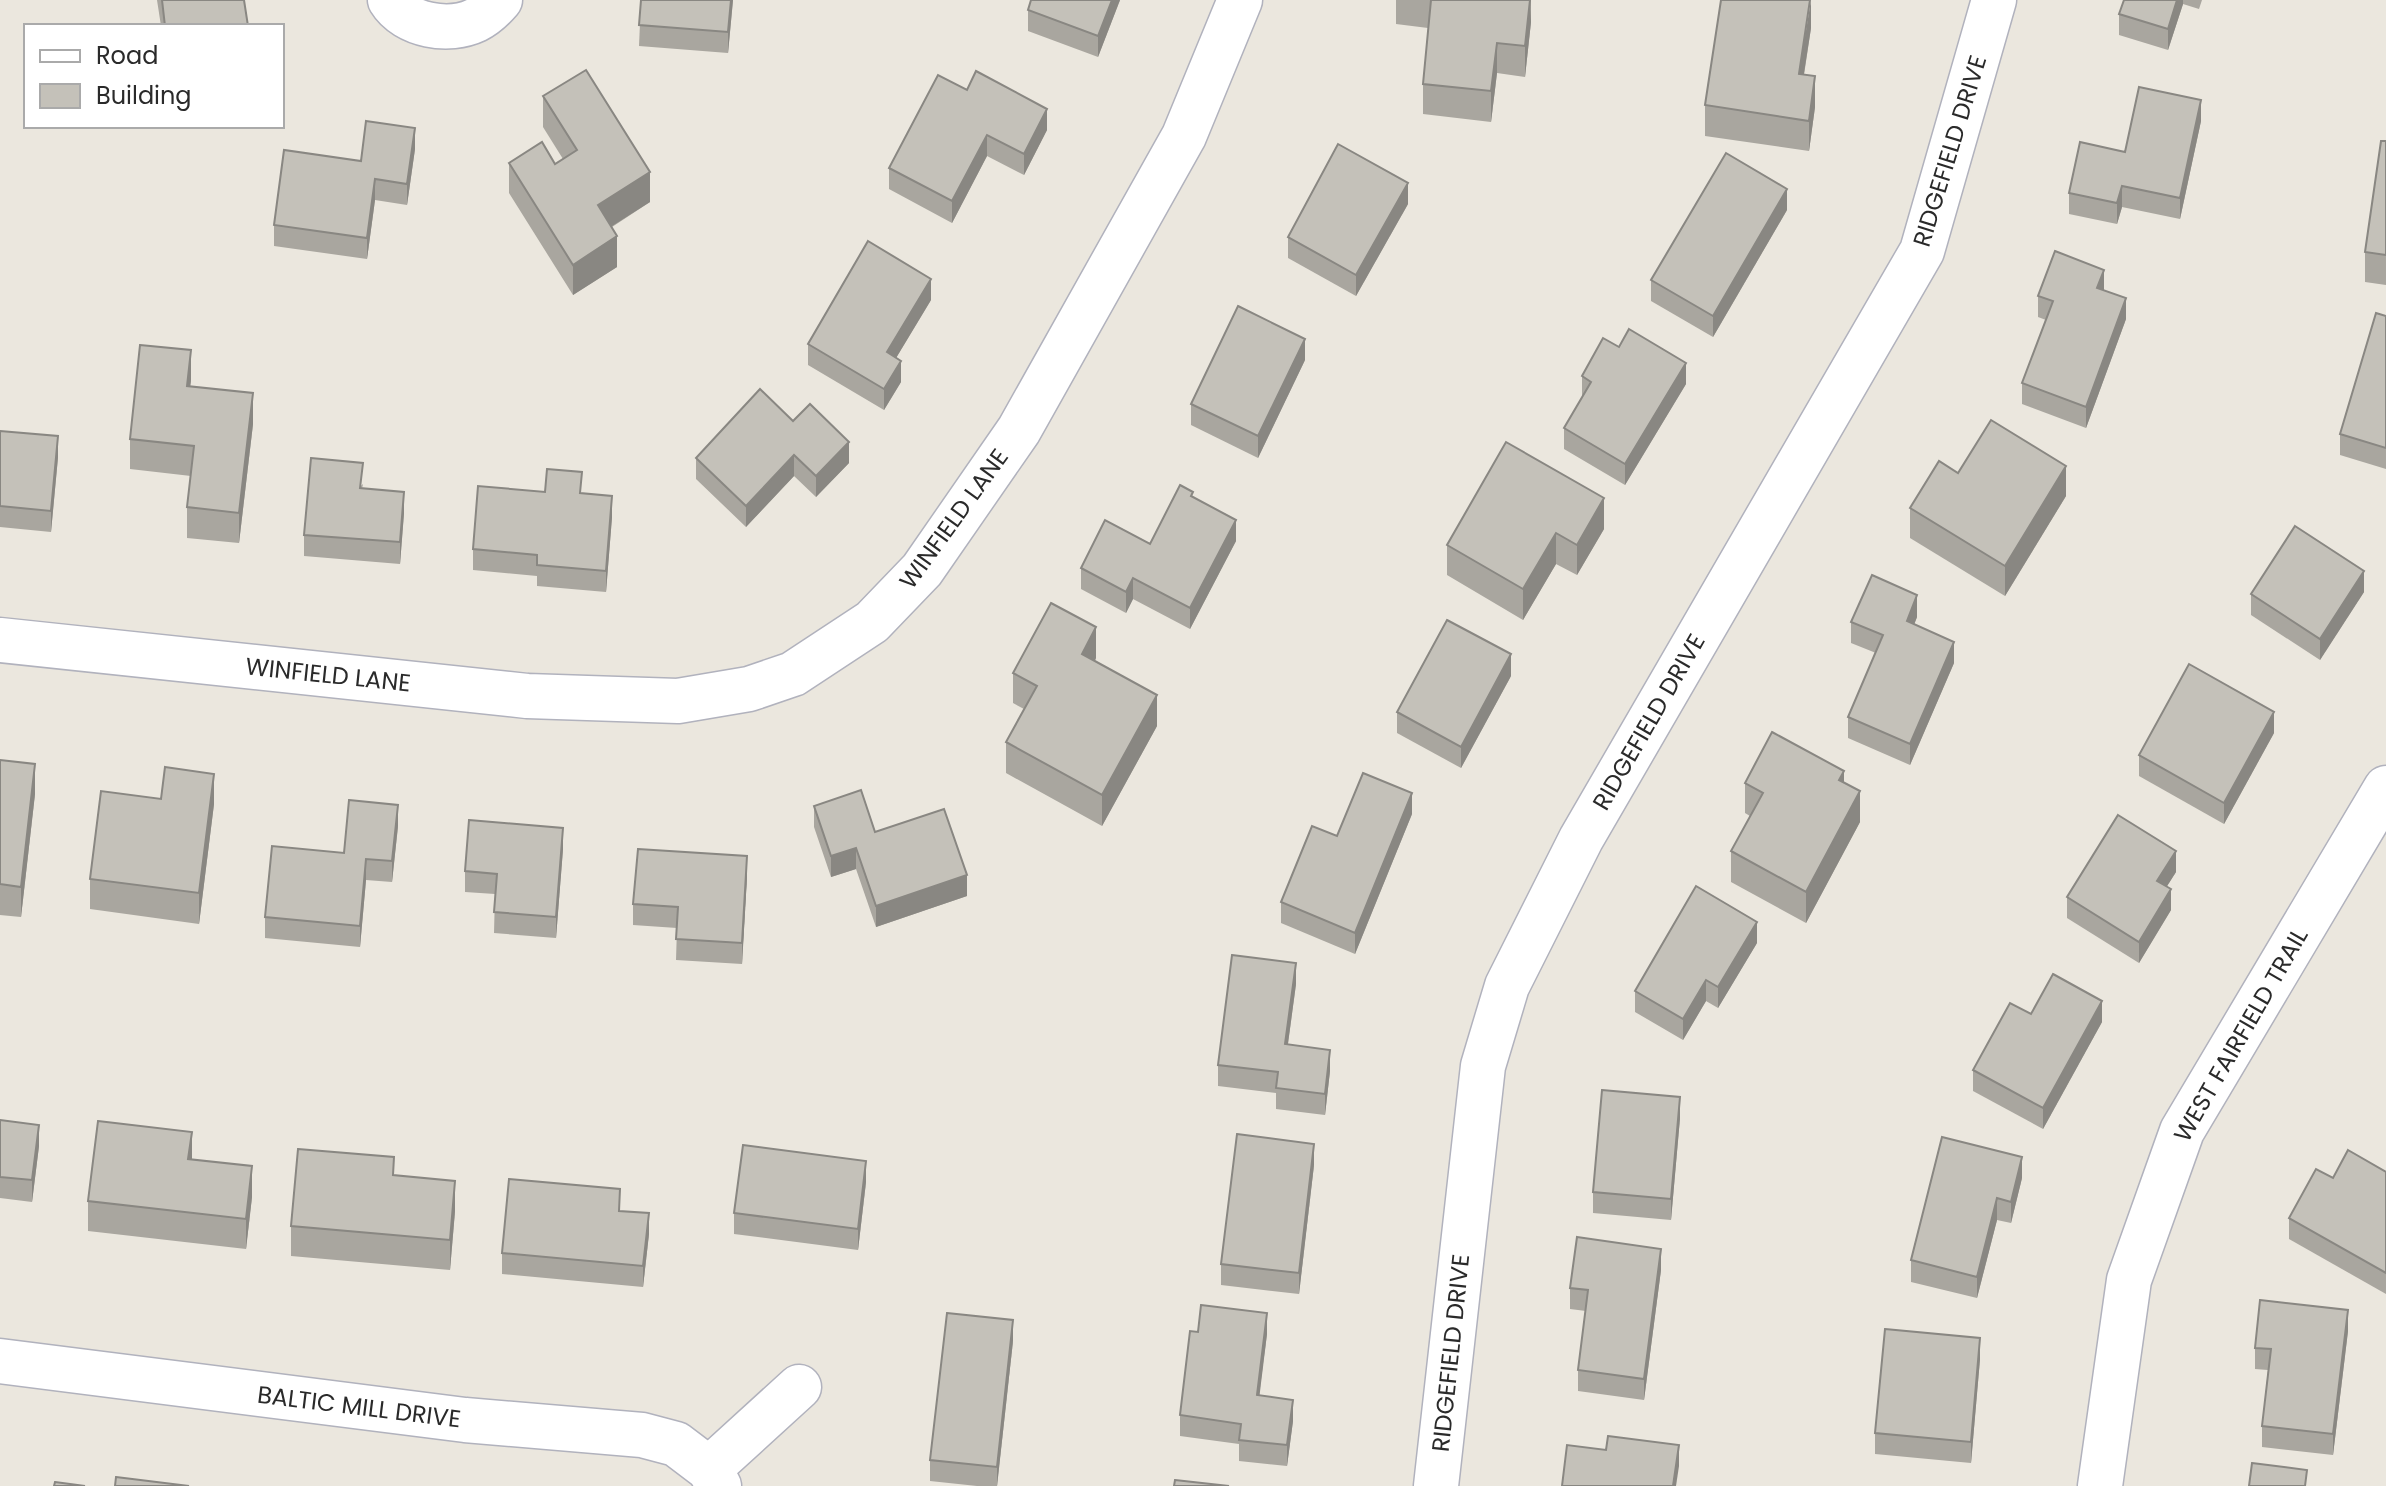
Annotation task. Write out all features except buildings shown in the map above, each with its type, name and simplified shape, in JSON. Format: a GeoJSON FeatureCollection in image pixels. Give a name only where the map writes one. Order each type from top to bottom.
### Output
{"type":"FeatureCollection","features":[{"type":"Feature","properties":{"kind":"street"},"geometry":{"type":"LineString","coordinates":[[390,0],[418,23],[447,27],[476,20],[500,0]]}},
{"type":"Feature","properties":{"kind":"street","name":"WINFIELD LANE"},"geometry":{"type":"LineString","coordinates":[[0,640],[527,696],[678,701],[749,689],[793,674],[872,622],[922,570],[1019,430],[1184,136],[1240,0]]}},
{"type":"Feature","properties":{"kind":"street","name":"RIDGEFIELD DRIVE"},"geometry":{"type":"LineString","coordinates":[[1436,1486],[1483,1066],[1507,986],[1581,839],[1922,251],[1994,0]]}},
{"type":"Feature","properties":{"kind":"street","name":"WEST FAIRFIELD TRAIL"},"geometry":{"type":"LineString","coordinates":[[2100,1486],[2129,1280],[2182,1131],[2386,788]]}},
{"type":"Feature","properties":{"kind":"street","name":"BALTIC MILL DRIVE"},"geometry":{"type":"LineString","coordinates":[[0,1361],[465,1420],[642,1435],[676,1444],[714,1477]]}},
{"type":"Feature","properties":{"kind":"street"},"geometry":{"type":"LineString","coordinates":[[714,1477],[799,1387]]}}]}
